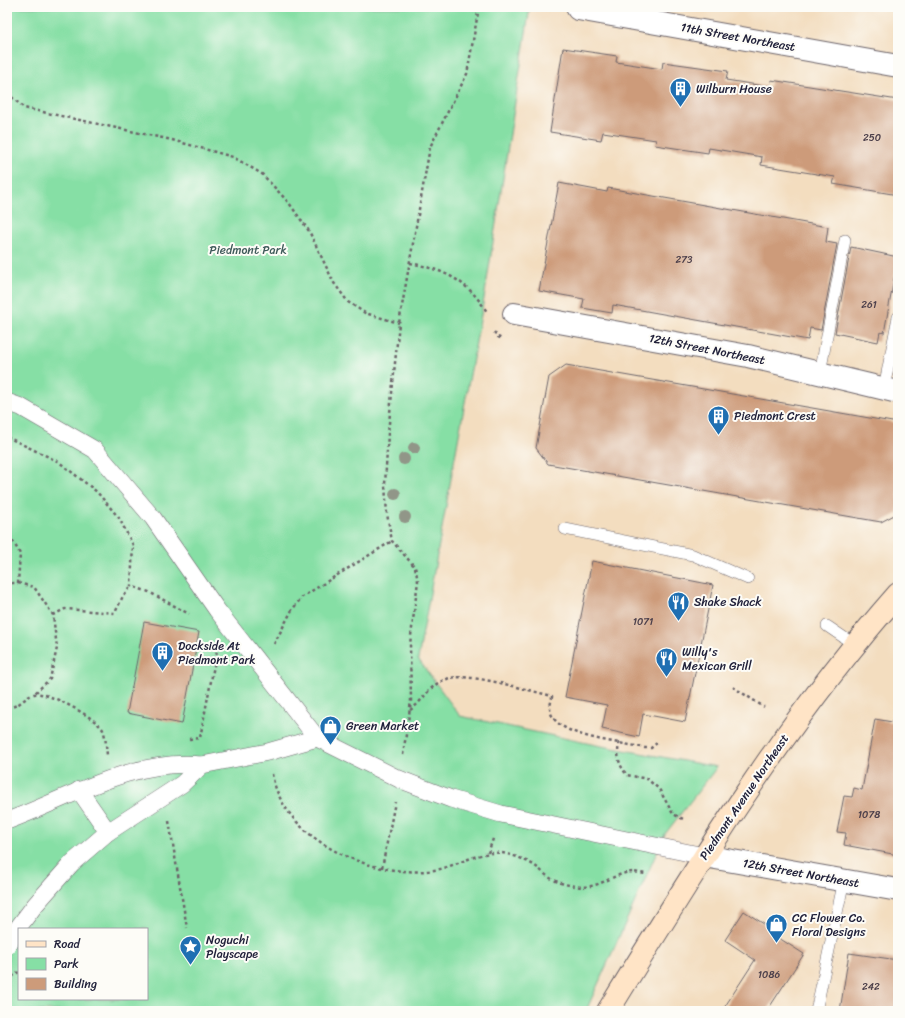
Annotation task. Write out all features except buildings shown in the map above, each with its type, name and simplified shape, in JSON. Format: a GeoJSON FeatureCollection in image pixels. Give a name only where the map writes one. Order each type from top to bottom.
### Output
{"type":"FeatureCollection","features":[{"type":"Feature","properties":{"kind":"main road","name":"Piedmont Avenue Northeast"},"geometry":{"type":"LineString","coordinates":[[608,1011],[704,856],[787,733],[855,645],[898,594]]}},
{"type":"Feature","properties":{"kind":"street","name":"11th Street Northeast"},"geometry":{"type":"LineString","coordinates":[[578,9],[898,66]]}},
{"type":"Feature","properties":{"kind":"street","name":"12th Street Northeast"},"geometry":{"type":"LineString","coordinates":[[514,314],[748,356],[891,390]]}},
{"type":"Feature","properties":{"kind":"street"},"geometry":{"type":"LineString","coordinates":[[7,402],[21,407],[94,450],[153,518],[217,610],[317,738],[399,779],[451,800],[501,814],[704,856]]}},
{"type":"Feature","properties":{"kind":"street"},"geometry":{"type":"LineString","coordinates":[[7,821],[79,790],[118,777],[166,764],[183,763],[202,765],[268,752],[317,738]]}},
{"type":"Feature","properties":{"kind":"street"},"geometry":{"type":"LineString","coordinates":[[19,928],[26,917],[72,863],[108,832],[182,784],[202,765]]}},
{"type":"Feature","properties":{"kind":"street"},"geometry":{"type":"LineString","coordinates":[[79,790],[108,832]]}},
{"type":"Feature","properties":{"kind":"street","name":"12th Street Northeast"},"geometry":{"type":"LineString","coordinates":[[704,856],[898,890]]}},
{"type":"Feature","properties":{"kind":"street"},"geometry":{"type":"LineString","coordinates":[[7,946],[18,929]]}},
{"type":"Feature","properties":{"kind":"lane"},"geometry":{"type":"LineString","coordinates":[[820,373],[845,240]]}},
{"type":"Feature","properties":{"kind":"lane"},"geometry":{"type":"LineString","coordinates":[[891,390],[898,317]]}},
{"type":"Feature","properties":{"kind":"lane"},"geometry":{"type":"LineString","coordinates":[[565,529],[693,555],[748,579]]}},
{"type":"Feature","properties":{"kind":"lane"},"geometry":{"type":"LineString","coordinates":[[827,626],[855,645]]}},
{"type":"Feature","properties":{"kind":"lane"},"geometry":{"type":"LineString","coordinates":[[816,1011],[844,880]]}},
{"type":"Feature","properties":{"kind":"path"},"geometry":{"type":"LineString","coordinates":[[382,868],[399,779],[410,710],[410,644],[418,581],[415,567],[392,541],[387,514],[385,485],[388,433],[399,323],[430,147],[467,74],[479,7]]}},
{"type":"Feature","properties":{"kind":"path"},"geometry":{"type":"LineString","coordinates":[[7,93],[24,108],[172,140],[233,157],[262,174],[289,203],[309,231],[334,283],[348,302],[365,313],[399,323]]}},
{"type":"Feature","properties":{"kind":"path"},"geometry":{"type":"LineString","coordinates":[[410,262],[433,267],[455,277],[474,292],[487,312],[489,319]]}},
{"type":"Feature","properties":{"kind":"path"},"geometry":{"type":"LineString","coordinates":[[492,326],[498,337],[504,340]]}},
{"type":"Feature","properties":{"kind":"path"},"geometry":{"type":"LineString","coordinates":[[7,437],[59,462],[98,492],[119,518],[133,545],[131,586],[123,596],[115,613],[65,609],[53,615]]}},
{"type":"Feature","properties":{"kind":"path"},"geometry":{"type":"LineString","coordinates":[[7,530],[20,554],[18,583]]}},
{"type":"Feature","properties":{"kind":"path"},"geometry":{"type":"LineString","coordinates":[[261,668],[292,610],[302,597],[392,541]]}},
{"type":"Feature","properties":{"kind":"path"},"geometry":{"type":"LineString","coordinates":[[7,583],[18,583],[34,587],[53,615],[57,648],[50,679],[34,694],[14,708],[7,707]]}},
{"type":"Feature","properties":{"kind":"path"},"geometry":{"type":"LineString","coordinates":[[131,586],[149,592],[192,616]]}},
{"type":"Feature","properties":{"kind":"path"},"geometry":{"type":"LineString","coordinates":[[186,740],[200,738],[218,647]]}},
{"type":"Feature","properties":{"kind":"path"},"geometry":{"type":"LineString","coordinates":[[410,710],[416,706],[430,688],[447,678],[463,676],[552,696],[550,708],[552,714],[556,721],[564,728],[572,732],[645,748],[651,748],[658,742]]}},
{"type":"Feature","properties":{"kind":"path"},"geometry":{"type":"LineString","coordinates":[[733,687],[764,707]]}},
{"type":"Feature","properties":{"kind":"path"},"geometry":{"type":"LineString","coordinates":[[34,694],[44,694],[94,719],[103,730],[108,757]]}},
{"type":"Feature","properties":{"kind":"path"},"geometry":{"type":"LineString","coordinates":[[619,742],[617,755],[619,765],[626,775],[647,779],[658,789],[673,814],[685,820]]}},
{"type":"Feature","properties":{"kind":"path"},"geometry":{"type":"LineString","coordinates":[[268,752],[275,790],[290,814],[308,833],[328,848],[352,859],[382,868],[420,870],[440,869],[488,853],[502,853],[535,866],[551,879],[576,887],[592,887],[632,872],[648,874]]}},
{"type":"Feature","properties":{"kind":"path"},"geometry":{"type":"LineString","coordinates":[[101,760],[114,756]]}},
{"type":"Feature","properties":{"kind":"path"},"geometry":{"type":"LineString","coordinates":[[173,843],[187,928]]}},
{"type":"Feature","properties":{"kind":"path"},"geometry":{"type":"LineString","coordinates":[[7,980],[18,973]]}},
{"type":"Feature","properties":{"kind":"green space","name":"Piedmont Park"},"geometry":{"type":"Polygon","coordinates":[[[7,7],[530,7],[485,293],[418,659],[460,716],[596,745],[717,767],[665,834],[586,1011],[7,1011],[7,7]]]}},
{"type":"Feature","properties":{"kind":"place","name":"Wilburn House"},"geometry":{"type":"Point","coordinates":[681,108]}},
{"type":"Feature","properties":{"kind":"place","name":"Piedmont Crest"},"geometry":{"type":"Point","coordinates":[718,436]}},
{"type":"Feature","properties":{"kind":"place","name":"Shake Shack"},"geometry":{"type":"Point","coordinates":[679,622]}},
{"type":"Feature","properties":{"kind":"place","name":"Dockside At Piedmont Park"},"geometry":{"type":"Point","coordinates":[163,672]}},
{"type":"Feature","properties":{"kind":"place","name":"Willy's Mexican Grill"},"geometry":{"type":"Point","coordinates":[666,678]}},
{"type":"Feature","properties":{"kind":"place","name":"Green Market"},"geometry":{"type":"Point","coordinates":[331,746]}},
{"type":"Feature","properties":{"kind":"place","name":"CC Flower Co. Floral Designs"},"geometry":{"type":"Point","coordinates":[776,944]}},
{"type":"Feature","properties":{"kind":"place","name":"Noguchi Playscape"},"geometry":{"type":"Point","coordinates":[190,966]}}]}
